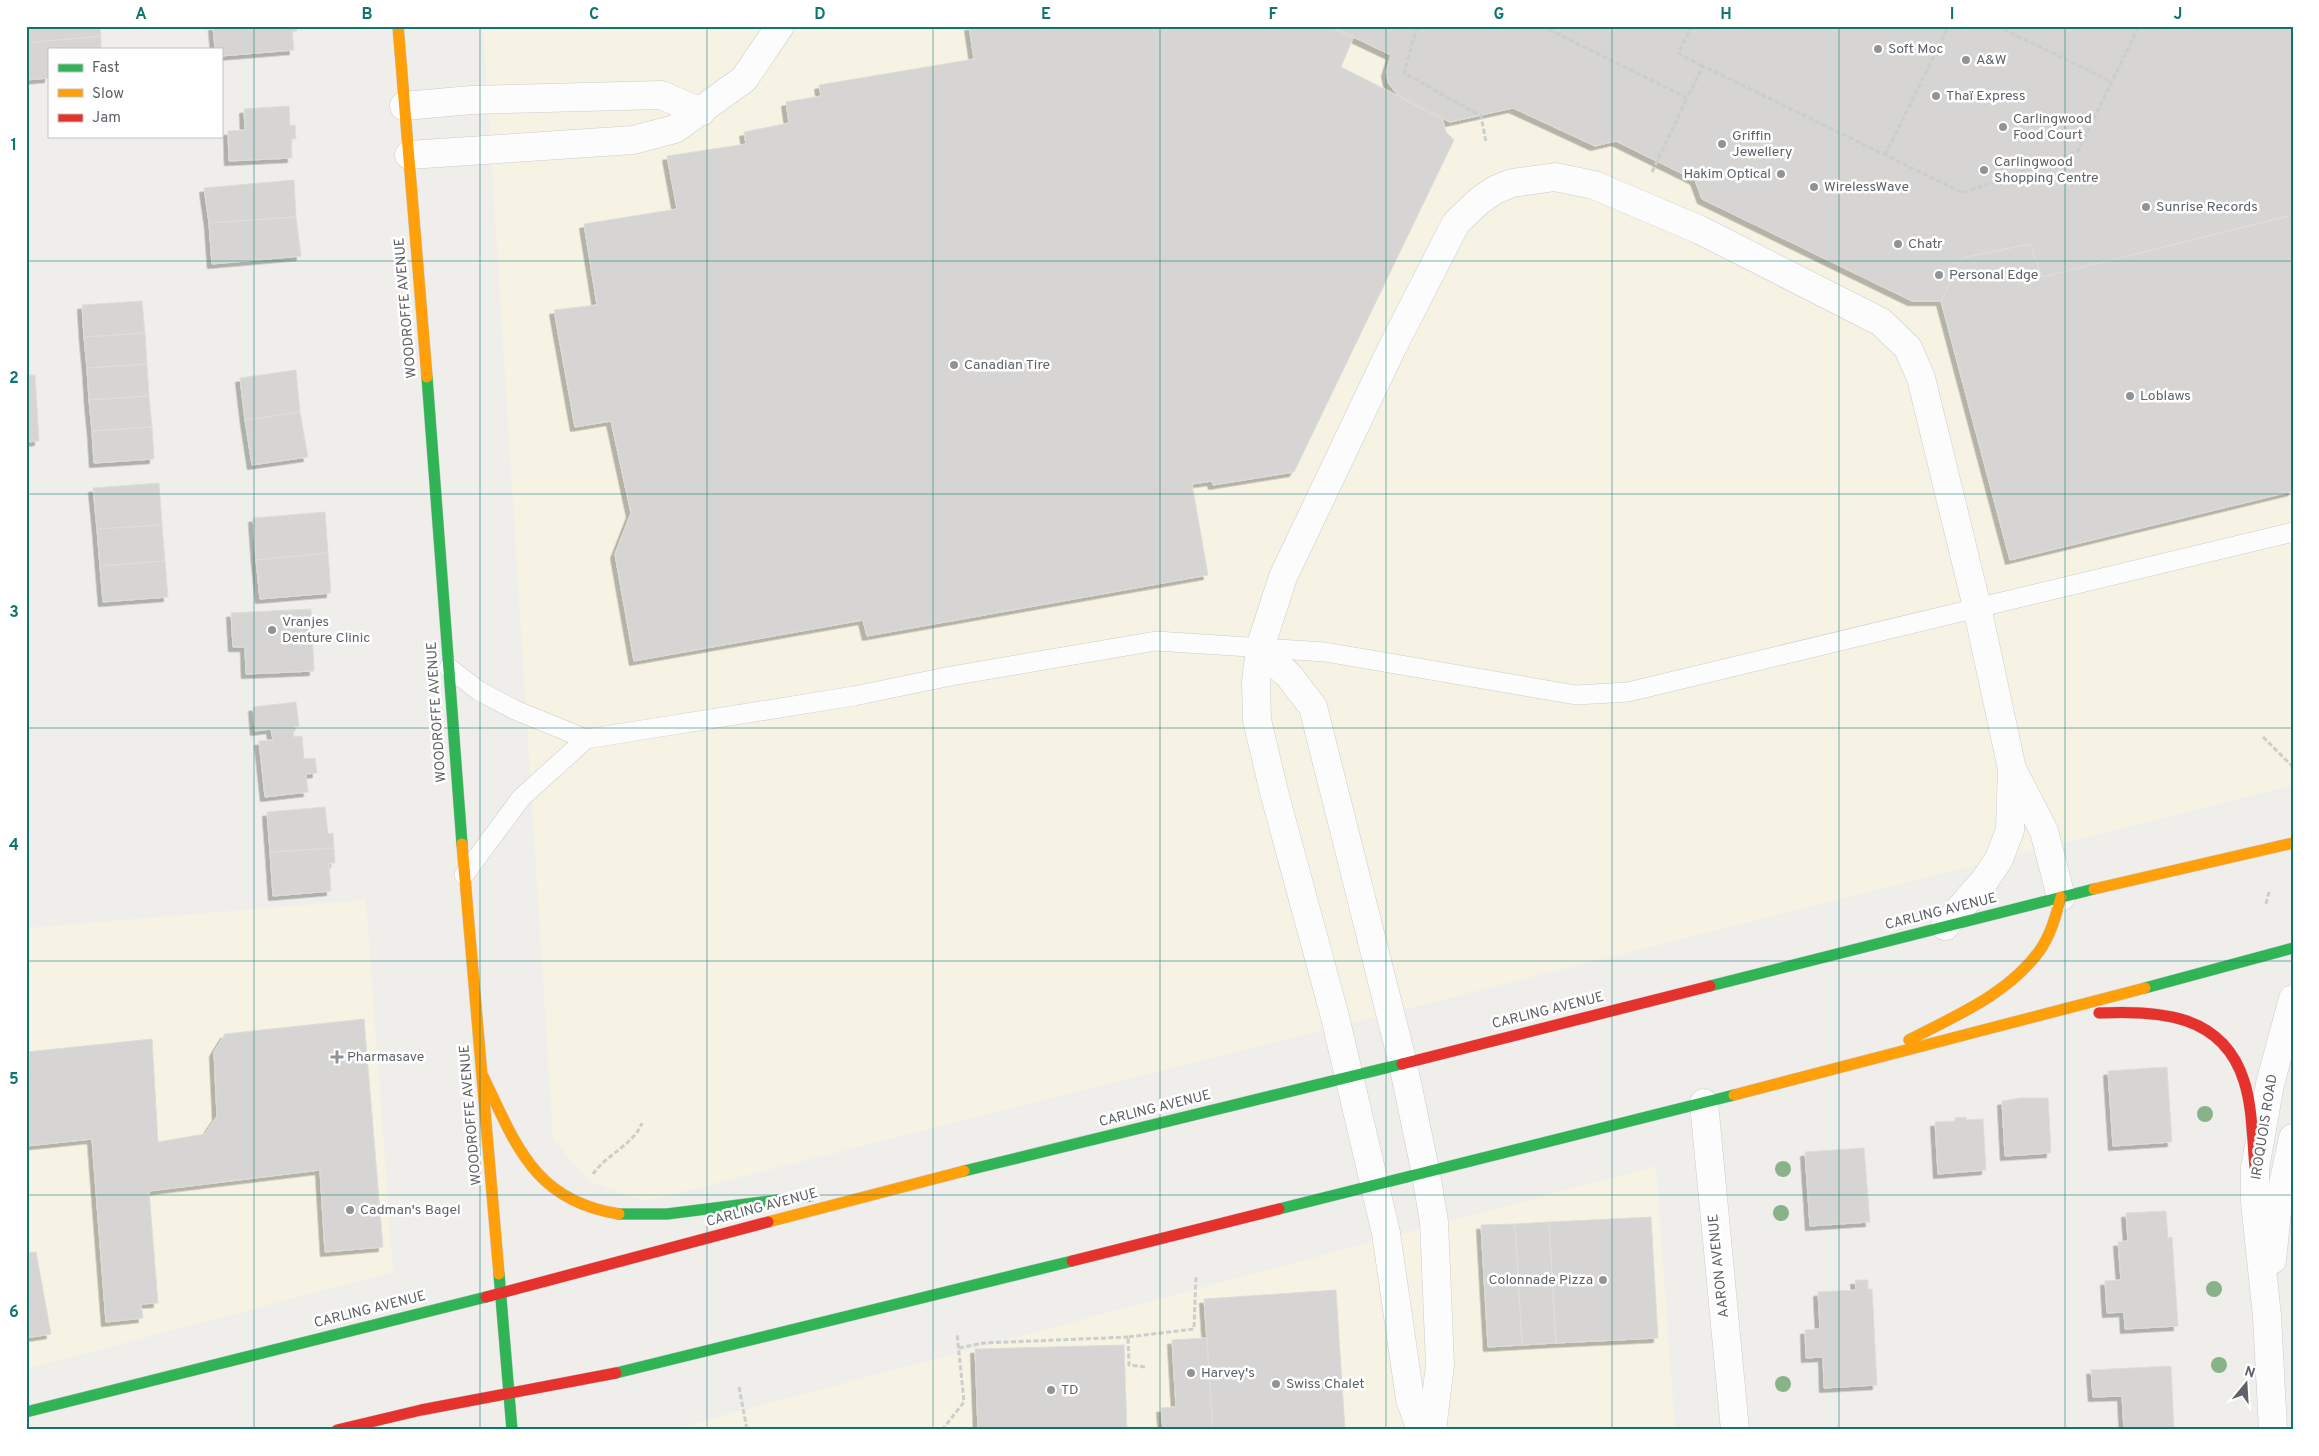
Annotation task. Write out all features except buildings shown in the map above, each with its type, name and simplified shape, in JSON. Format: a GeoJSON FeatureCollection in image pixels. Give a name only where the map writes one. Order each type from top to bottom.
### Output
{"type":"FeatureCollection","features":[{"type":"Feature","properties":{"kind":"main road","name":"WOODROFFE AVENUE"},"geometry":{"type":"LineString","coordinates":[[398,26],[464,875],[483,1076],[512,1430]]}},
{"type":"Feature","properties":{"kind":"main road","name":"CARLING AVENUE"},"geometry":{"type":"LineString","coordinates":[[26,1412],[501,1293],[918,1182],[1402,1064],[2061,897],[2293,843]]}},
{"type":"Feature","properties":{"kind":"main road"},"geometry":{"type":"LineString","coordinates":[[1871,1060],[2000,992],[2019,976],[2049,940],[2057,918],[2061,897]]}},
{"type":"Feature","properties":{"kind":"main road"},"geometry":{"type":"LineString","coordinates":[[337,1430],[421,1410],[510,1395],[640,1369],[1374,1184],[1426,1174],[2035,1018],[2293,948]]}},
{"type":"Feature","properties":{"kind":"main road"},"geometry":{"type":"LineString","coordinates":[[2035,1018],[2125,1011],[2159,1012],[2186,1019],[2210,1030],[2226,1046],[2237,1062],[2244,1082],[2256,1168]]}},
{"type":"Feature","properties":{"kind":"main road"},"geometry":{"type":"LineString","coordinates":[[483,1076],[520,1151],[541,1178],[574,1203],[623,1216],[651,1216],[918,1182]]}},
{"type":"Feature","properties":{"kind":"street"},"geometry":{"type":"LineString","coordinates":[[408,155],[633,140],[676,129],[744,78],[780,26]]}},
{"type":"Feature","properties":{"kind":"street"},"geometry":{"type":"LineString","coordinates":[[404,106],[472,100],[661,95],[701,112]]}},
{"type":"Feature","properties":{"kind":"street"},"geometry":{"type":"LineString","coordinates":[[1421,1430],[1410,1399],[1386,1233],[1349,1077],[1257,720],[1256,682],[1260,648],[1283,577],[1392,348],[1456,223],[1469,210],[1495,190],[1529,179],[1556,177],[1594,185],[1700,230],[1882,322],[1908,348],[1921,378],[1977,607],[2012,769],[2010,830],[1999,859],[1985,880],[1945,926]]}},
{"type":"Feature","properties":{"kind":"street"},"geometry":{"type":"LineString","coordinates":[[1260,648],[1290,677],[1313,707],[1402,1064],[1426,1174],[1434,1222],[1440,1366],[1432,1430]]}},
{"type":"Feature","properties":{"kind":"street"},"geometry":{"type":"LineString","coordinates":[[2012,769],[2044,831],[2061,897]]}},
{"type":"Feature","properties":{"kind":"street","name":"IROQUOIS ROAD"},"geometry":{"type":"LineString","coordinates":[[2273,1430],[2267,1316],[2255,1202],[2256,1168],[2270,1084],[2293,999]]}},
{"type":"Feature","properties":{"kind":"street","name":"AARON AVENUE"},"geometry":{"type":"LineString","coordinates":[[1704,1103],[1736,1430]]}},
{"type":"Feature","properties":{"kind":"street","name":"IROQUOIS ROAD"},"geometry":{"type":"LineString","coordinates":[[2267,1316],[2278,1212],[2293,1138]]}},
{"type":"Feature","properties":{"kind":"lane"},"geometry":{"type":"LineString","coordinates":[[449,668],[479,691],[515,710],[586,739],[854,696],[951,676],[1156,641],[1325,652],[1576,695],[1602,695],[1628,692],[2293,532]]}},
{"type":"Feature","properties":{"kind":"lane"},"geometry":{"type":"LineString","coordinates":[[464,875],[521,798],[586,739]]}},
{"type":"Feature","properties":{"kind":"path"},"geometry":{"type":"LineString","coordinates":[[1417,26],[1404,73],[1481,116],[1486,142]]}},
{"type":"Feature","properties":{"kind":"path"},"geometry":{"type":"LineString","coordinates":[[1542,26],[1687,98]]}},
{"type":"Feature","properties":{"kind":"path"},"geometry":{"type":"LineString","coordinates":[[1692,26],[1678,52],[1963,193],[2078,151],[2139,26]]}},
{"type":"Feature","properties":{"kind":"path"},"geometry":{"type":"LineString","coordinates":[[1886,155],[1949,26]]}},
{"type":"Feature","properties":{"kind":"path"},"geometry":{"type":"LineString","coordinates":[[1997,26],[2112,82]]}},
{"type":"Feature","properties":{"kind":"path"},"geometry":{"type":"LineString","coordinates":[[1650,176],[1703,66]]}},
{"type":"Feature","properties":{"kind":"path"},"geometry":{"type":"LineString","coordinates":[[2263,737],[2293,767]]}},
{"type":"Feature","properties":{"kind":"path"},"geometry":{"type":"LineString","coordinates":[[2266,904],[2269,892]]}},
{"type":"Feature","properties":{"kind":"path"},"geometry":{"type":"LineString","coordinates":[[592,1175],[601,1162],[638,1134],[642,1123]]}},
{"type":"Feature","properties":{"kind":"path"},"geometry":{"type":"LineString","coordinates":[[959,1348],[984,1343],[1128,1337],[1194,1328],[1196,1275]]}},
{"type":"Feature","properties":{"kind":"path"},"geometry":{"type":"LineString","coordinates":[[942,1430],[964,1402],[957,1333]]}},
{"type":"Feature","properties":{"kind":"path"},"geometry":{"type":"LineString","coordinates":[[1128,1337],[1129,1365],[1145,1367]]}},
{"type":"Feature","properties":{"kind":"path"},"geometry":{"type":"LineString","coordinates":[[739,1386],[747,1430]]}},
{"type":"Feature","properties":{"kind":"shaded area"},"geometry":{"type":"Polygon","coordinates":[[[483,26],[2293,26],[2293,785],[645,1201],[589,1181],[553,1139],[483,26]]]}},
{"type":"Feature","properties":{"kind":"shaded area"},"geometry":{"type":"Polygon","coordinates":[[[366,900],[393,1272],[26,1369],[26,928],[366,900]]]}},
{"type":"Feature","properties":{"kind":"shaded area"},"geometry":{"type":"Polygon","coordinates":[[[1656,1166],[1675,1430],[669,1430],[1656,1166]]]}},
{"type":"Feature","properties":{"kind":"traffic: fast"},"geometry":{"type":"LineString","coordinates":[[427,377],[462,844]]}},
{"type":"Feature","properties":{"kind":"traffic: fast"},"geometry":{"type":"LineString","coordinates":[[1710,986],[2094,889]]}},
{"type":"Feature","properties":{"kind":"traffic: fast"},"geometry":{"type":"LineString","coordinates":[[2145,988],[2293,948]]}},
{"type":"Feature","properties":{"kind":"traffic: fast"},"geometry":{"type":"LineString","coordinates":[[964,1171],[1402,1064]]}},
{"type":"Feature","properties":{"kind":"traffic: fast"},"geometry":{"type":"LineString","coordinates":[[1279,1209],[1734,1095]]}},
{"type":"Feature","properties":{"kind":"traffic: fast"},"geometry":{"type":"LineString","coordinates":[[619,1214],[667,1214],[810,1196]]}},
{"type":"Feature","properties":{"kind":"traffic: fast"},"geometry":{"type":"LineString","coordinates":[[616,1373],[1072,1261]]}},
{"type":"Feature","properties":{"kind":"traffic: fast"},"geometry":{"type":"LineString","coordinates":[[499,1274],[512,1430]]}},
{"type":"Feature","properties":{"kind":"traffic: fast"},"geometry":{"type":"LineString","coordinates":[[26,1412],[486,1297]]}},
{"type":"Feature","properties":{"kind":"traffic: slow"},"geometry":{"type":"LineString","coordinates":[[398,26],[427,377]]}},
{"type":"Feature","properties":{"kind":"traffic: slow"},"geometry":{"type":"LineString","coordinates":[[2094,889],[2293,843]]}},
{"type":"Feature","properties":{"kind":"traffic: slow"},"geometry":{"type":"LineString","coordinates":[[462,844],[499,1274]]}},
{"type":"Feature","properties":{"kind":"traffic: slow"},"geometry":{"type":"LineString","coordinates":[[1909,1040],[1980,1002],[2013,979],[2027,966],[2047,938],[2061,897]]}},
{"type":"Feature","properties":{"kind":"traffic: slow"},"geometry":{"type":"LineString","coordinates":[[1734,1095],[2145,988]]}},
{"type":"Feature","properties":{"kind":"traffic: slow"},"geometry":{"type":"LineString","coordinates":[[483,1076],[518,1147],[547,1183],[567,1197],[590,1207],[619,1214]]}},
{"type":"Feature","properties":{"kind":"traffic: slow"},"geometry":{"type":"LineString","coordinates":[[768,1222],[964,1171]]}},
{"type":"Feature","properties":{"kind":"traffic: jam"},"geometry":{"type":"LineString","coordinates":[[1402,1064],[1710,986]]}},
{"type":"Feature","properties":{"kind":"traffic: jam"},"geometry":{"type":"LineString","coordinates":[[2099,1013],[2122,1012],[2166,1016],[2186,1021],[2205,1029],[2221,1042],[2234,1059],[2247,1092],[2251,1113],[2255,1168]]}},
{"type":"Feature","properties":{"kind":"traffic: jam"},"geometry":{"type":"LineString","coordinates":[[1072,1261],[1279,1209]]}},
{"type":"Feature","properties":{"kind":"traffic: jam"},"geometry":{"type":"LineString","coordinates":[[486,1297],[768,1222]]}},
{"type":"Feature","properties":{"kind":"traffic: jam"},"geometry":{"type":"LineString","coordinates":[[337,1430],[421,1410],[616,1373]]}},
{"type":"Feature","properties":{"kind":"place","name":"Soft Moc"},"geometry":{"type":"Point","coordinates":[1878,49]}},
{"type":"Feature","properties":{"kind":"place","name":"A&W"},"geometry":{"type":"Point","coordinates":[1966,60]}},
{"type":"Feature","properties":{"kind":"place","name":"Thaï Express"},"geometry":{"type":"Point","coordinates":[1936,96]}},
{"type":"Feature","properties":{"kind":"place","name":"Carlingwood Food Court"},"geometry":{"type":"Point","coordinates":[2003,127]}},
{"type":"Feature","properties":{"kind":"place","name":"Griffin Jewellery"},"geometry":{"type":"Point","coordinates":[1722,144]}},
{"type":"Feature","properties":{"kind":"place","name":"Carlingwood Shopping Centre"},"geometry":{"type":"Point","coordinates":[1984,170]}},
{"type":"Feature","properties":{"kind":"place","name":"Hakim Optical"},"geometry":{"type":"Point","coordinates":[1781,174]}},
{"type":"Feature","properties":{"kind":"place","name":"WirelessWave"},"geometry":{"type":"Point","coordinates":[1814,187]}},
{"type":"Feature","properties":{"kind":"place","name":"Sunrise Records"},"geometry":{"type":"Point","coordinates":[2146,207]}},
{"type":"Feature","properties":{"kind":"place","name":"Chatr"},"geometry":{"type":"Point","coordinates":[1898,244]}},
{"type":"Feature","properties":{"kind":"place","name":"Personal Edge"},"geometry":{"type":"Point","coordinates":[1939,275]}},
{"type":"Feature","properties":{"kind":"place","name":"Canadian Tire"},"geometry":{"type":"Point","coordinates":[954,365]}},
{"type":"Feature","properties":{"kind":"place","name":"Loblaws"},"geometry":{"type":"Point","coordinates":[2130,396]}},
{"type":"Feature","properties":{"kind":"place","name":"Vranjes Denture Clinic"},"geometry":{"type":"Point","coordinates":[272,630]}},
{"type":"Feature","properties":{"kind":"place","name":"Pharmasave"},"geometry":{"type":"Point","coordinates":[337,1057]}},
{"type":"Feature","properties":{"kind":"place","name":"Cadman's Bagel"},"geometry":{"type":"Point","coordinates":[350,1210]}},
{"type":"Feature","properties":{"kind":"place","name":"Colonnade Pizza"},"geometry":{"type":"Point","coordinates":[1603,1280]}},
{"type":"Feature","properties":{"kind":"place","name":"Harvey's"},"geometry":{"type":"Point","coordinates":[1191,1373]}},
{"type":"Feature","properties":{"kind":"place","name":"Swiss Chalet"},"geometry":{"type":"Point","coordinates":[1276,1384]}},
{"type":"Feature","properties":{"kind":"place","name":"TD"},"geometry":{"type":"Point","coordinates":[1051,1390]}}]}
